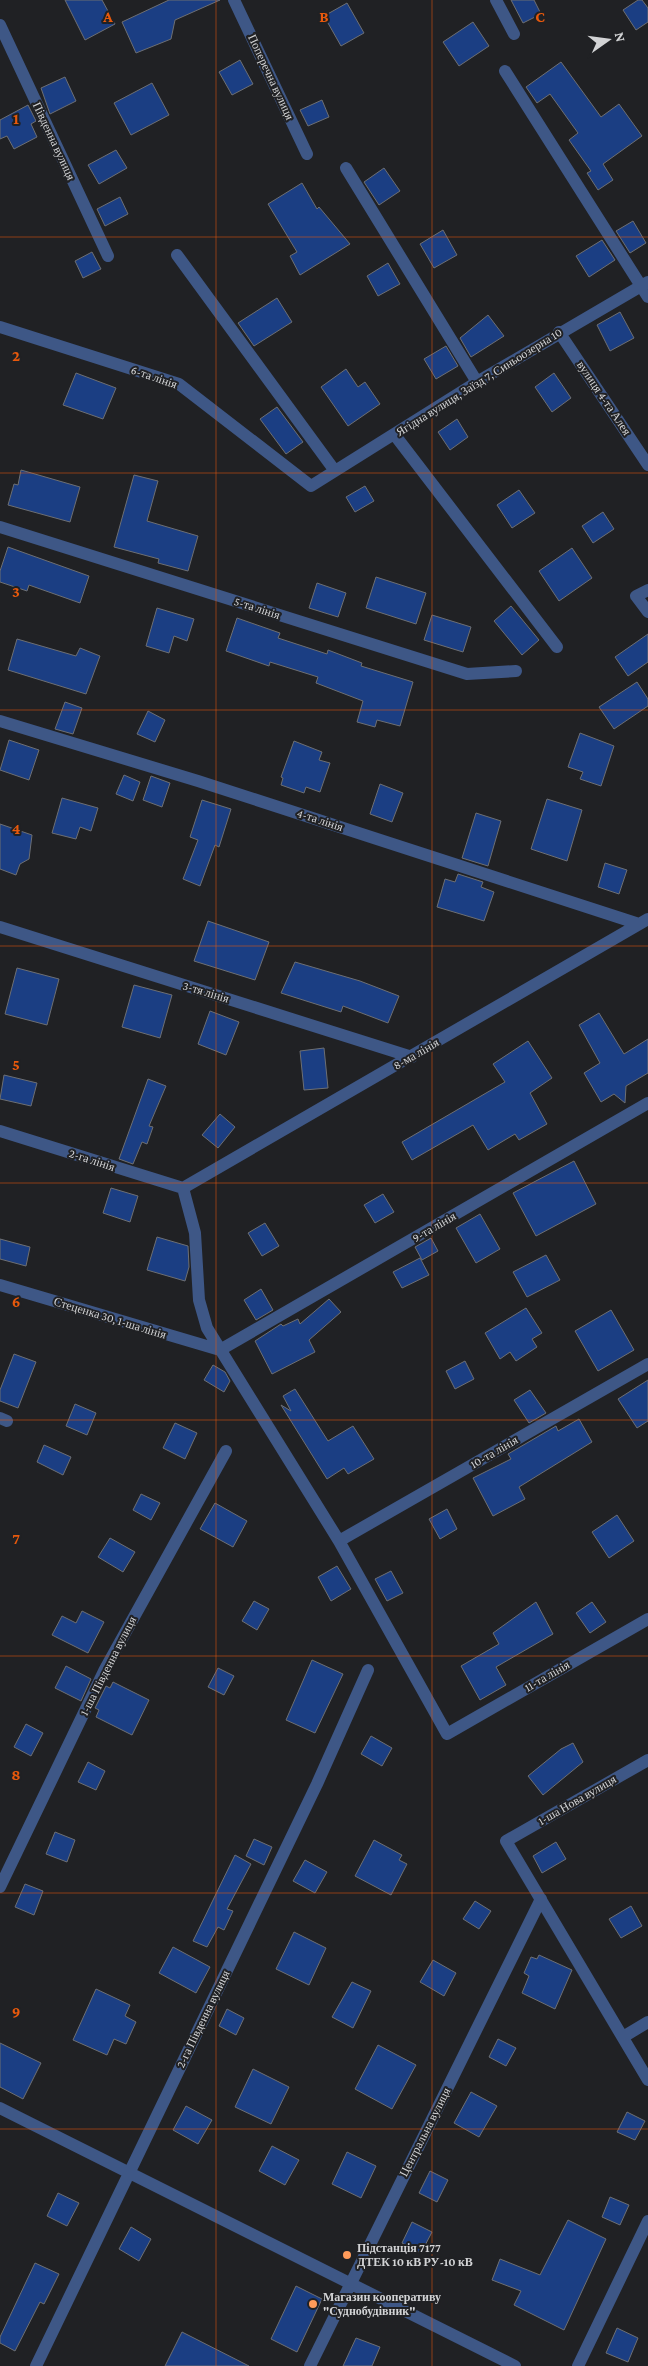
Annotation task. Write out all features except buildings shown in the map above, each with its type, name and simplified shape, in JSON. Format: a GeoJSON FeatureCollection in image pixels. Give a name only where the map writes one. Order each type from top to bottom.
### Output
{"type":"FeatureCollection","features":[{"type":"Feature","properties":{"kind":"street","name":"Поперечна вулиця"},"geometry":{"type":"LineString","coordinates":[[234,0],[307,154]]}},
{"type":"Feature","properties":{"kind":"street"},"geometry":{"type":"LineString","coordinates":[[496,0],[514,34]]}},
{"type":"Feature","properties":{"kind":"street","name":"Південна вулиця"},"geometry":{"type":"LineString","coordinates":[[0,25],[108,256]]}},
{"type":"Feature","properties":{"kind":"street"},"geometry":{"type":"LineString","coordinates":[[504,72],[646,288]]}},
{"type":"Feature","properties":{"kind":"street"},"geometry":{"type":"LineString","coordinates":[[346,168],[477,382]]}},
{"type":"Feature","properties":{"kind":"street"},"geometry":{"type":"LineString","coordinates":[[177,255],[335,471]]}},
{"type":"Feature","properties":{"kind":"street","name":"Ягідна вулиця, Заїзд 7, Синьоозерна 10"},"geometry":{"type":"LineString","coordinates":[[311,486],[559,332],[646,288]]}},
{"type":"Feature","properties":{"kind":"street","name":"6-та лінія"},"geometry":{"type":"LineString","coordinates":[[0,327],[179,384],[311,486]]}},
{"type":"Feature","properties":{"kind":"street","name":"вулиця 4-та Алея"},"geometry":{"type":"LineString","coordinates":[[559,332],[648,464]]}},
{"type":"Feature","properties":{"kind":"street"},"geometry":{"type":"LineString","coordinates":[[394,434],[557,647]]}},
{"type":"Feature","properties":{"kind":"street","name":"5-та лінія"},"geometry":{"type":"LineString","coordinates":[[0,527],[467,674],[516,671]]}},
{"type":"Feature","properties":{"kind":"street"},"geometry":{"type":"LineString","coordinates":[[648,590],[636,596],[648,612]]}},
{"type":"Feature","properties":{"kind":"street","name":"4-та лінія"},"geometry":{"type":"LineString","coordinates":[[0,721],[198,781],[644,922]]}},
{"type":"Feature","properties":{"kind":"street","name":"8-ма лінія"},"geometry":{"type":"LineString","coordinates":[[183,1188],[644,922]]}},
{"type":"Feature","properties":{"kind":"street","name":"3-тя лінія"},"geometry":{"type":"LineString","coordinates":[[0,927],[412,1057]]}},
{"type":"Feature","properties":{"kind":"street","name":"9-та лінія"},"geometry":{"type":"LineString","coordinates":[[220,1350],[648,1103]]}},
{"type":"Feature","properties":{"kind":"street","name":"2-га лінія"},"geometry":{"type":"LineString","coordinates":[[0,1131],[183,1188]]}},
{"type":"Feature","properties":{"kind":"street"},"geometry":{"type":"LineString","coordinates":[[183,1188],[195,1233],[199,1300],[207,1328],[339,1541]]}},
{"type":"Feature","properties":{"kind":"street","name":"Стеценка 30, 1-ша лінія"},"geometry":{"type":"LineString","coordinates":[[0,1285],[220,1350]]}},
{"type":"Feature","properties":{"kind":"street","name":"10-та лінія"},"geometry":{"type":"LineString","coordinates":[[339,1541],[648,1364]]}},
{"type":"Feature","properties":{"kind":"street","name":"1-ша Південна вулиця"},"geometry":{"type":"LineString","coordinates":[[0,1887],[104,1671],[226,1451]]}},
{"type":"Feature","properties":{"kind":"street","name":"11-та лінія"},"geometry":{"type":"LineString","coordinates":[[339,1541],[447,1734],[648,1619]]}},
{"type":"Feature","properties":{"kind":"street","name":"2-га Південна вулиця"},"geometry":{"type":"LineString","coordinates":[[36,2366],[316,1784],[368,1670]]}},
{"type":"Feature","properties":{"kind":"street","name":"1-ша Нова вулиця"},"geometry":{"type":"LineString","coordinates":[[541,1899],[506,1840],[648,1760]]}},
{"type":"Feature","properties":{"kind":"street"},"geometry":{"type":"LineString","coordinates":[[541,1899],[648,2080]]}},
{"type":"Feature","properties":{"kind":"street","name":"Центральна вулиця"},"geometry":{"type":"LineString","coordinates":[[310,2366],[541,1899]]}},
{"type":"Feature","properties":{"kind":"street"},"geometry":{"type":"LineString","coordinates":[[623,2037],[648,2022]]}},
{"type":"Feature","properties":{"kind":"street"},"geometry":{"type":"LineString","coordinates":[[0,2108],[516,2366]]}},
{"type":"Feature","properties":{"kind":"street"},"geometry":{"type":"LineString","coordinates":[[578,2366],[648,2221]]}},
{"type":"Feature","properties":{"kind":"place","name":"Підстанція 7177 ДТЕК 10 кВ РУ-10 кВ"},"geometry":{"type":"Point","coordinates":[347,2255]}},
{"type":"Feature","properties":{"kind":"place","name":"Магазин кооперативу \"Суднобудівник\""},"geometry":{"type":"Point","coordinates":[313,2304]}}]}
